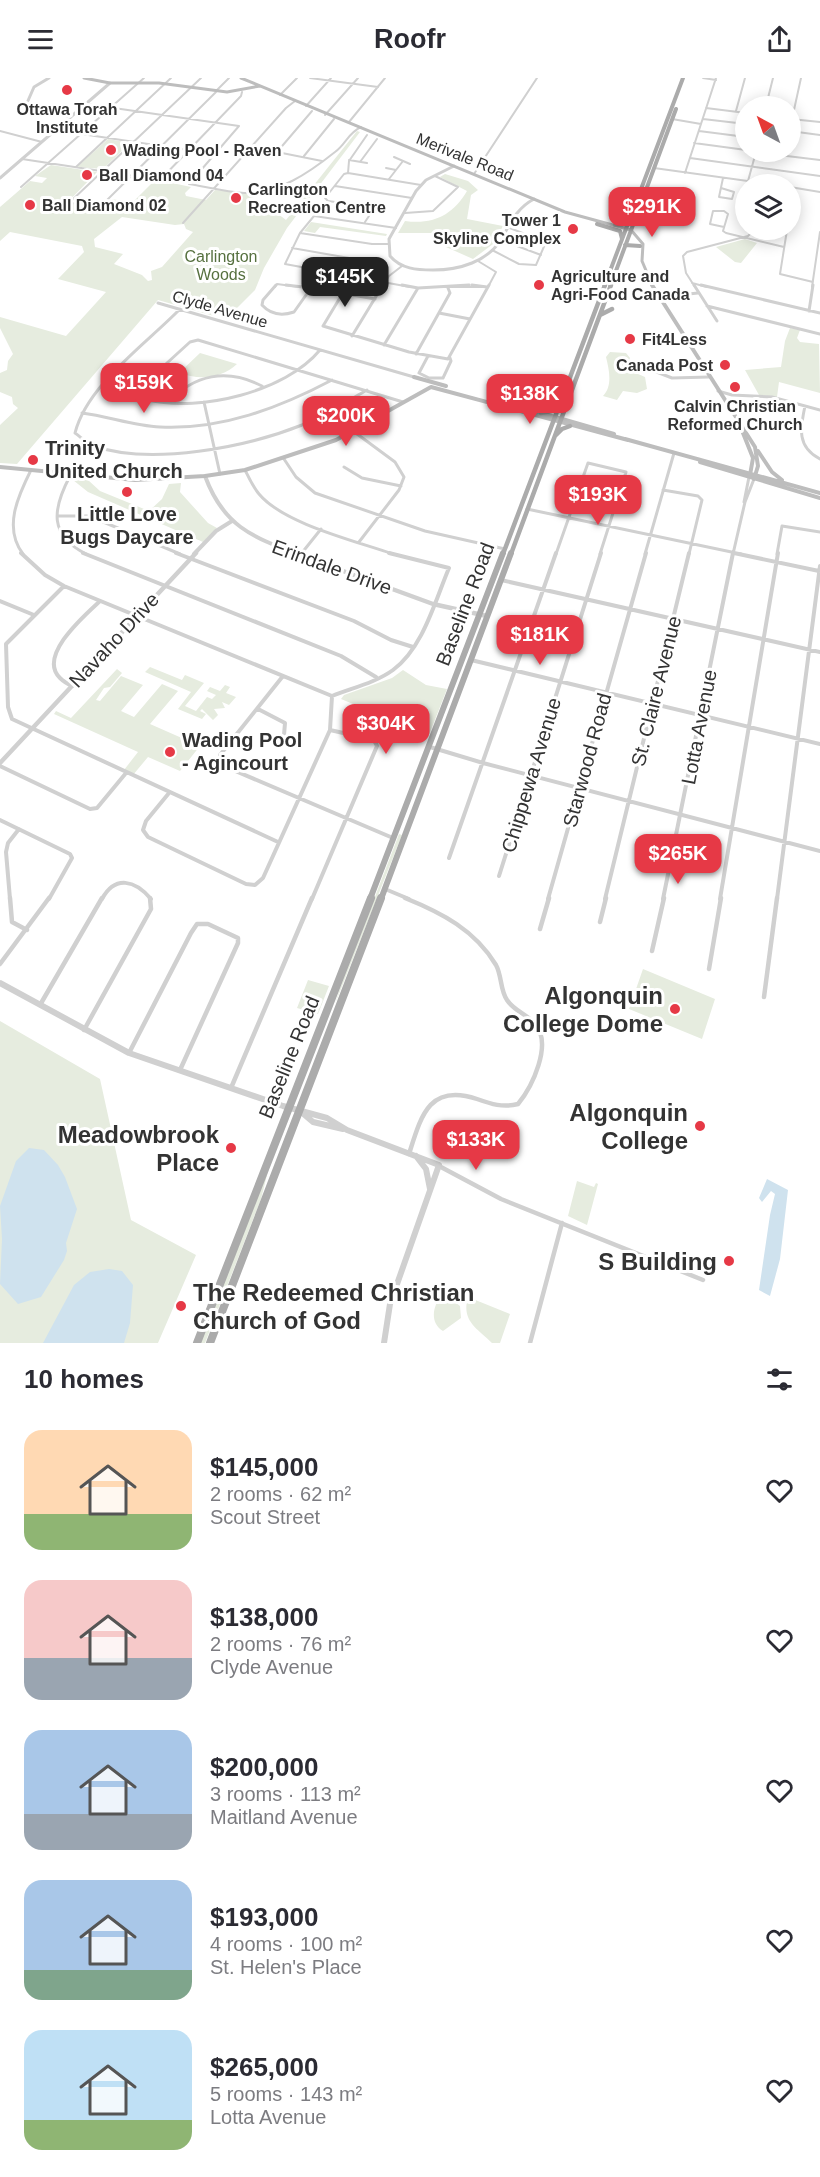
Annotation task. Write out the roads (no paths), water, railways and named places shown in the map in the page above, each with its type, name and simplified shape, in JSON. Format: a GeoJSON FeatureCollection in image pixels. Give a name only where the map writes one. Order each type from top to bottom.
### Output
{"type":"FeatureCollection","features":[{"type":"Feature","properties":{"kind":"main road"},"geometry":{"type":"LineString","coordinates":[[84,78],[111,84],[166,84],[216,91],[242,92],[259,86]]}},
{"type":"Feature","properties":{"kind":"main road","name":"Merivale Road"},"geometry":{"type":"LineString","coordinates":[[241,78],[293,102],[349,122],[359,128]]}},
{"type":"Feature","properties":{"kind":"main road","name":"Baseline Road"},"geometry":{"type":"LineString","coordinates":[[652,168],[672,119],[685,78]]}},
{"type":"Feature","properties":{"kind":"main road","name":"Baseline Road"},"geometry":{"type":"LineString","coordinates":[[197,1343],[393,839],[484,616],[501,580],[527,509],[532,486],[586,341],[598,318],[623,243],[685,78]]}},
{"type":"Feature","properties":{"kind":"main road"},"geometry":{"type":"LineString","coordinates":[[216,91],[237,91],[259,86]]}},
{"type":"Feature","properties":{"kind":"main road","name":"Merivale Road"},"geometry":{"type":"LineString","coordinates":[[259,86],[312,111],[325,114],[532,200],[578,217],[615,225],[628,231]]}},
{"type":"Feature","properties":{"kind":"main road"},"geometry":{"type":"LineString","coordinates":[[325,114],[332,110]]}},
{"type":"Feature","properties":{"kind":"main road","name":"Merivale Road"},"geometry":{"type":"LineString","coordinates":[[453,167],[573,218],[628,231]]}},
{"type":"Feature","properties":{"kind":"main road","name":"Baseline Road"},"geometry":{"type":"LineString","coordinates":[[628,231],[632,215],[639,203]]}},
{"type":"Feature","properties":{"kind":"main road"},"geometry":{"type":"LineString","coordinates":[[615,225],[625,224],[632,215]]}},
{"type":"Feature","properties":{"kind":"main road"},"geometry":{"type":"LineString","coordinates":[[597,224],[620,231],[623,243],[640,246]]}},
{"type":"Feature","properties":{"kind":"main road"},"geometry":{"type":"LineString","coordinates":[[628,231],[637,239],[640,246],[639,265],[743,432],[753,458],[752,476]]}},
{"type":"Feature","properties":{"kind":"main road"},"geometry":{"type":"LineString","coordinates":[[628,231],[643,242],[642,263],[648,278]]}},
{"type":"Feature","properties":{"kind":"main road"},"geometry":{"type":"LineString","coordinates":[[598,318],[604,311],[612,308],[602,305]]}},
{"type":"Feature","properties":{"kind":"main road","name":"Baseline Road"},"geometry":{"type":"LineString","coordinates":[[210,1343],[438,751],[471,660],[505,549],[554,438],[566,387],[602,305]]}},
{"type":"Feature","properties":{"kind":"main road"},"geometry":{"type":"LineString","coordinates":[[414,377],[470,395],[731,468],[820,498]]}},
{"type":"Feature","properties":{"kind":"main road"},"geometry":{"type":"LineString","coordinates":[[414,377],[423,383],[421,387]]}},
{"type":"Feature","properties":{"kind":"main road"},"geometry":{"type":"LineString","coordinates":[[402,402],[421,387],[430,384],[439,386]]}},
{"type":"Feature","properties":{"kind":"main road"},"geometry":{"type":"LineString","coordinates":[[0,467],[70,476],[135,480],[205,477],[245,470],[284,459],[353,431],[424,389],[439,386]]}},
{"type":"Feature","properties":{"kind":"main road"},"geometry":{"type":"LineString","coordinates":[[541,413],[552,411],[566,387]]}},
{"type":"Feature","properties":{"kind":"main road"},"geometry":{"type":"LineString","coordinates":[[470,395],[541,413],[570,426],[628,440]]}},
{"type":"Feature","properties":{"kind":"main road"},"geometry":{"type":"LineString","coordinates":[[554,438],[562,429],[570,426]]}},
{"type":"Feature","properties":{"kind":"main road"},"geometry":{"type":"LineString","coordinates":[[743,432],[772,472],[792,485]]}},
{"type":"Feature","properties":{"kind":"main road"},"geometry":{"type":"LineString","coordinates":[[752,476],[759,460],[753,443]]}},
{"type":"Feature","properties":{"kind":"main road"},"geometry":{"type":"LineString","coordinates":[[693,458],[702,463],[820,493]]}},
{"type":"Feature","properties":{"kind":"main road"},"geometry":{"type":"LineString","coordinates":[[731,468],[744,467],[753,458]]}},
{"type":"Feature","properties":{"kind":"street"},"geometry":{"type":"LineString","coordinates":[[49,78],[34,87],[28,105],[71,117]]}},
{"type":"Feature","properties":{"kind":"street"},"geometry":{"type":"LineString","coordinates":[[0,178],[117,78]]}},
{"type":"Feature","properties":{"kind":"street"},"geometry":{"type":"LineString","coordinates":[[75,167],[171,78]]}},
{"type":"Feature","properties":{"kind":"street"},"geometry":{"type":"LineString","coordinates":[[201,78],[69,203],[100,205],[229,78]]}},
{"type":"Feature","properties":{"kind":"street"},"geometry":{"type":"LineString","coordinates":[[280,95],[297,78]]}},
{"type":"Feature","properties":{"kind":"street"},"geometry":{"type":"LineString","coordinates":[[310,78],[378,87]]}},
{"type":"Feature","properties":{"kind":"street"},"geometry":{"type":"LineString","coordinates":[[332,110],[358,78]]}},
{"type":"Feature","properties":{"kind":"street"},"geometry":{"type":"LineString","coordinates":[[349,122],[385,78]]}},
{"type":"Feature","properties":{"kind":"street"},"geometry":{"type":"LineString","coordinates":[[474,174],[537,78]]}},
{"type":"Feature","properties":{"kind":"street"},"geometry":{"type":"LineString","coordinates":[[685,173],[716,79],[703,78]]}},
{"type":"Feature","properties":{"kind":"street"},"geometry":{"type":"LineString","coordinates":[[740,96],[745,78]]}},
{"type":"Feature","properties":{"kind":"street"},"geometry":{"type":"LineString","coordinates":[[768,96],[773,78]]}},
{"type":"Feature","properties":{"kind":"street"},"geometry":{"type":"LineString","coordinates":[[797,96],[801,78]]}},
{"type":"Feature","properties":{"kind":"street"},"geometry":{"type":"LineString","coordinates":[[21,187],[143,79]]}},
{"type":"Feature","properties":{"kind":"street"},"geometry":{"type":"LineString","coordinates":[[306,106],[330,79]]}},
{"type":"Feature","properties":{"kind":"street"},"geometry":{"type":"LineString","coordinates":[[22,159],[160,180],[241,96],[242,92]]}},
{"type":"Feature","properties":{"kind":"street"},"geometry":{"type":"LineString","coordinates":[[183,223],[293,102]]}},
{"type":"Feature","properties":{"kind":"street"},"geometry":{"type":"LineString","coordinates":[[86,104],[238,125],[239,128],[189,183],[190,186],[245,193],[271,190],[322,161],[337,152],[359,128]]}},
{"type":"Feature","properties":{"kind":"street"},"geometry":{"type":"LineString","coordinates":[[706,108],[735,111]]}},
{"type":"Feature","properties":{"kind":"street"},"geometry":{"type":"LineString","coordinates":[[312,111],[277,152],[322,161]]}},
{"type":"Feature","properties":{"kind":"street"},"geometry":{"type":"LineString","coordinates":[[303,156],[334,119]]}},
{"type":"Feature","properties":{"kind":"street"},"geometry":{"type":"LineString","coordinates":[[672,119],[701,124]]}},
{"type":"Feature","properties":{"kind":"street"},"geometry":{"type":"LineString","coordinates":[[703,119],[735,123]]}},
{"type":"Feature","properties":{"kind":"street"},"geometry":{"type":"LineString","coordinates":[[801,120],[820,122]]}},
{"type":"Feature","properties":{"kind":"street"},"geometry":{"type":"LineString","coordinates":[[55,130],[188,150]]}},
{"type":"Feature","properties":{"kind":"street"},"geometry":{"type":"LineString","coordinates":[[0,131],[42,142]]}},
{"type":"Feature","properties":{"kind":"street"},"geometry":{"type":"LineString","coordinates":[[699,131],[735,136]]}},
{"type":"Feature","properties":{"kind":"street"},"geometry":{"type":"LineString","coordinates":[[801,132],[820,135]]}},
{"type":"Feature","properties":{"kind":"street"},"geometry":{"type":"LineString","coordinates":[[348,172],[346,166],[349,160],[367,135]]}},
{"type":"Feature","properties":{"kind":"street"},"geometry":{"type":"LineString","coordinates":[[360,162],[377,139]]}},
{"type":"Feature","properties":{"kind":"street"},"geometry":{"type":"LineString","coordinates":[[694,143],[735,149]]}},
{"type":"Feature","properties":{"kind":"street"},"geometry":{"type":"LineString","coordinates":[[394,157],[410,164]]}},
{"type":"Feature","properties":{"kind":"street"},"geometry":{"type":"LineString","coordinates":[[801,157],[820,160]]}},
{"type":"Feature","properties":{"kind":"street"},"geometry":{"type":"LineString","coordinates":[[690,158],[820,176]]}},
{"type":"Feature","properties":{"kind":"street"},"geometry":{"type":"LineString","coordinates":[[349,160],[368,163]]}},
{"type":"Feature","properties":{"kind":"street"},"geometry":{"type":"LineString","coordinates":[[389,179],[403,161]]}},
{"type":"Feature","properties":{"kind":"street"},"geometry":{"type":"LineString","coordinates":[[750,174],[753,162]]}},
{"type":"Feature","properties":{"kind":"street"},"geometry":{"type":"LineString","coordinates":[[453,167],[421,185],[396,228],[388,244],[391,258],[402,266],[420,270],[443,270],[477,261],[492,250],[501,240],[519,210],[532,200]]}},
{"type":"Feature","properties":{"kind":"street"},"geometry":{"type":"LineString","coordinates":[[386,168],[396,170]]}},
{"type":"Feature","properties":{"kind":"street"},"geometry":{"type":"LineString","coordinates":[[652,168],[735,180]]}},
{"type":"Feature","properties":{"kind":"street"},"geometry":{"type":"LineString","coordinates":[[366,222],[373,210],[371,207],[326,200],[344,174],[348,172],[421,185]]}},
{"type":"Feature","properties":{"kind":"street"},"geometry":{"type":"LineString","coordinates":[[405,213],[433,211],[458,187],[436,175]]}},
{"type":"Feature","properties":{"kind":"street"},"geometry":{"type":"LineString","coordinates":[[721,188],[734,192],[732,199],[719,197],[723,178]]}},
{"type":"Feature","properties":{"kind":"street"},"geometry":{"type":"LineString","coordinates":[[335,186],[412,198]]}},
{"type":"Feature","properties":{"kind":"street"},"geometry":{"type":"LineString","coordinates":[[801,189],[820,192]]}},
{"type":"Feature","properties":{"kind":"street"},"geometry":{"type":"LineString","coordinates":[[724,227],[710,224],[712,211],[726,212],[724,227],[726,233],[735,235]]}},
{"type":"Feature","properties":{"kind":"street"},"geometry":{"type":"LineString","coordinates":[[396,228],[316,215],[300,232],[285,264],[418,288],[468,285],[487,287]]}},
{"type":"Feature","properties":{"kind":"street"},"geometry":{"type":"LineString","coordinates":[[492,250],[518,263],[533,267],[541,255],[546,242],[507,227]]}},
{"type":"Feature","properties":{"kind":"street"},"geometry":{"type":"LineString","coordinates":[[300,232],[372,244],[388,244]]}},
{"type":"Feature","properties":{"kind":"street"},"geometry":{"type":"LineString","coordinates":[[810,311],[813,282],[818,268],[820,232]]}},
{"type":"Feature","properties":{"kind":"street"},"geometry":{"type":"LineString","coordinates":[[501,240],[541,255]]}},
{"type":"Feature","properties":{"kind":"street"},"geometry":{"type":"LineString","coordinates":[[717,321],[692,283],[682,259],[684,254],[735,240]]}},
{"type":"Feature","properties":{"kind":"street"},"geometry":{"type":"LineString","coordinates":[[756,240],[784,247]]}},
{"type":"Feature","properties":{"kind":"street"},"geometry":{"type":"LineString","coordinates":[[785,240],[780,275],[813,282]]}},
{"type":"Feature","properties":{"kind":"street"},"geometry":{"type":"LineString","coordinates":[[292,248],[356,259],[360,264],[354,277]]}},
{"type":"Feature","properties":{"kind":"street"},"geometry":{"type":"LineString","coordinates":[[428,356],[419,373],[443,378],[451,361],[450,358],[495,270],[477,261]]}},
{"type":"Feature","properties":{"kind":"street"},"geometry":{"type":"LineString","coordinates":[[352,336],[391,274],[402,266]]}},
{"type":"Feature","properties":{"kind":"street"},"geometry":{"type":"LineString","coordinates":[[311,288],[277,284],[263,300],[262,305],[265,310],[279,315],[291,314],[311,288],[323,271]]}},
{"type":"Feature","properties":{"kind":"street"},"geometry":{"type":"LineString","coordinates":[[692,283],[820,313]]}},
{"type":"Feature","properties":{"kind":"street"},"geometry":{"type":"LineString","coordinates":[[384,345],[418,288]]}},
{"type":"Feature","properties":{"kind":"street"},"geometry":{"type":"LineString","coordinates":[[416,354],[450,293],[448,288]]}},
{"type":"Feature","properties":{"kind":"street"},"geometry":{"type":"LineString","coordinates":[[660,297],[698,293]]}},
{"type":"Feature","properties":{"kind":"street"},"geometry":{"type":"LineString","coordinates":[[375,299],[347,294],[341,296],[323,324],[325,328],[416,354],[450,358]]}},
{"type":"Feature","properties":{"kind":"street","name":"Clyde Avenue"},"geometry":{"type":"LineString","coordinates":[[158,303],[414,377]]}},
{"type":"Feature","properties":{"kind":"street"},"geometry":{"type":"LineString","coordinates":[[707,306],[820,334]]}},
{"type":"Feature","properties":{"kind":"street"},"geometry":{"type":"LineString","coordinates":[[180,309],[106,381],[81,413],[75,424],[75,433],[85,445],[97,450],[149,453],[214,448],[265,437],[292,428],[326,414],[367,390]]}},
{"type":"Feature","properties":{"kind":"street"},"geometry":{"type":"LineString","coordinates":[[439,313],[470,319]]}},
{"type":"Feature","properties":{"kind":"street"},"geometry":{"type":"LineString","coordinates":[[133,394],[194,341],[204,341],[402,402]]}},
{"type":"Feature","properties":{"kind":"street"},"geometry":{"type":"LineString","coordinates":[[106,381],[148,400],[168,403],[204,402],[236,396],[263,386],[298,370],[320,350]]}},
{"type":"Feature","properties":{"kind":"street"},"geometry":{"type":"LineString","coordinates":[[636,364],[672,378],[709,377]]}},
{"type":"Feature","properties":{"kind":"street"},"geometry":{"type":"LineString","coordinates":[[168,403],[187,383],[200,378],[234,376],[263,386]]}},
{"type":"Feature","properties":{"kind":"street"},"geometry":{"type":"LineString","coordinates":[[81,413],[160,427],[208,424],[270,410],[333,380]]}},
{"type":"Feature","properties":{"kind":"street"},"geometry":{"type":"LineString","coordinates":[[718,391],[732,395],[772,397],[820,410]]}},
{"type":"Feature","properties":{"kind":"street"},"geometry":{"type":"LineString","coordinates":[[724,400],[732,395]]}},
{"type":"Feature","properties":{"kind":"street"},"geometry":{"type":"LineString","coordinates":[[204,402],[220,474]]}},
{"type":"Feature","properties":{"kind":"street"},"geometry":{"type":"LineString","coordinates":[[805,406],[800,443],[807,452],[820,459]]}},
{"type":"Feature","properties":{"kind":"street"},"geometry":{"type":"LineString","coordinates":[[353,431],[399,466],[404,477],[401,486],[359,542]]}},
{"type":"Feature","properties":{"kind":"street","name":"Starwood Road"},"geometry":{"type":"LineString","coordinates":[[540,929],[674,453]]}},
{"type":"Feature","properties":{"kind":"street"},"geometry":{"type":"LineString","coordinates":[[284,459],[296,477],[315,492],[440,535],[505,549]]}},
{"type":"Feature","properties":{"kind":"street","name":"Chippewa Avenue"},"geometry":{"type":"LineString","coordinates":[[499,876],[626,472],[621,468],[588,463],[569,518]]}},
{"type":"Feature","properties":{"kind":"street"},"geometry":{"type":"LineString","coordinates":[[344,467],[362,478],[401,486]]}},
{"type":"Feature","properties":{"kind":"street"},"geometry":{"type":"LineString","coordinates":[[31,470],[21,489],[14,518],[16,544],[28,564],[45,576],[64,586],[332,696],[394,669],[409,655],[449,568],[403,558],[297,520],[273,507],[259,494],[245,470]]}},
{"type":"Feature","properties":{"kind":"street"},"geometry":{"type":"LineString","coordinates":[[70,476],[62,491],[58,516],[60,534],[71,546],[92,558],[341,656],[376,678]]}},
{"type":"Feature","properties":{"kind":"street","name":"Lotta Avenue"},"geometry":{"type":"LineString","coordinates":[[652,951],[752,476]]}},
{"type":"Feature","properties":{"kind":"street","name":"Erindale Drive"},"geometry":{"type":"LineString","coordinates":[[205,477],[214,500],[232,521],[264,542],[433,604],[484,616]]}},
{"type":"Feature","properties":{"kind":"street","name":"St. Claire Avenue"},"geometry":{"type":"LineString","coordinates":[[600,922],[702,498],[663,490]]}},
{"type":"Feature","properties":{"kind":"street"},"geometry":{"type":"LineString","coordinates":[[527,509],[692,545],[819,569],[764,997]]}},
{"type":"Feature","properties":{"kind":"street"},"geometry":{"type":"LineString","coordinates":[[58,516],[89,516],[190,559],[354,621],[391,640],[413,647]]}},
{"type":"Feature","properties":{"kind":"street"},"geometry":{"type":"LineString","coordinates":[[449,858],[569,518]]}},
{"type":"Feature","properties":{"kind":"street","name":"Navaho Drive"},"geometry":{"type":"LineString","coordinates":[[0,765],[216,531],[232,521]]}},
{"type":"Feature","properties":{"kind":"street"},"geometry":{"type":"LineString","coordinates":[[709,969],[782,526],[820,532]]}},
{"type":"Feature","properties":{"kind":"street"},"geometry":{"type":"LineString","coordinates":[[299,556],[321,529]]}},
{"type":"Feature","properties":{"kind":"street"},"geometry":{"type":"LineString","coordinates":[[501,580],[820,652]]}},
{"type":"Feature","properties":{"kind":"street"},"geometry":{"type":"LineString","coordinates":[[64,586],[6,644],[9,714],[12,719],[278,842]]}},
{"type":"Feature","properties":{"kind":"street"},"geometry":{"type":"LineString","coordinates":[[0,601],[33,615]]}},
{"type":"Feature","properties":{"kind":"street"},"geometry":{"type":"LineString","coordinates":[[72,686],[63,682],[56,671],[56,651],[64,638],[100,601]]}},
{"type":"Feature","properties":{"kind":"street"},"geometry":{"type":"LineString","coordinates":[[0,656],[6,654]]}},
{"type":"Feature","properties":{"kind":"street"},"geometry":{"type":"LineString","coordinates":[[471,660],[820,744]]}},
{"type":"Feature","properties":{"kind":"street"},"geometry":{"type":"LineString","coordinates":[[283,676],[220,755],[220,762],[226,767],[393,839]]}},
{"type":"Feature","properties":{"kind":"street"},"geometry":{"type":"LineString","coordinates":[[169,793],[146,821],[143,830],[148,837],[246,884],[255,885],[263,878],[330,730],[332,696]]}},
{"type":"Feature","properties":{"kind":"street"},"geometry":{"type":"LineString","coordinates":[[258,709],[285,723],[284,735],[281,739]]}},
{"type":"Feature","properties":{"kind":"street"},"geometry":{"type":"LineString","coordinates":[[231,1088],[377,742],[330,730]]}},
{"type":"Feature","properties":{"kind":"street"},"geometry":{"type":"LineString","coordinates":[[430,747],[438,751],[820,851]]}},
{"type":"Feature","properties":{"kind":"street"},"geometry":{"type":"LineString","coordinates":[[0,765],[90,809],[97,808],[126,773]]}},
{"type":"Feature","properties":{"kind":"street"},"geometry":{"type":"LineString","coordinates":[[0,820],[70,854],[72,858],[46,904],[0,964]]}},
{"type":"Feature","properties":{"kind":"street"},"geometry":{"type":"LineString","coordinates":[[19,829],[8,843],[6,852],[10,910],[12,922],[27,930]]}},
{"type":"Feature","properties":{"kind":"street"},"geometry":{"type":"LineString","coordinates":[[40,1005],[107,890],[115,883],[128,883],[146,892],[151,899],[151,909],[83,1030]]}},
{"type":"Feature","properties":{"kind":"street"},"geometry":{"type":"LineString","coordinates":[[385,889],[448,917],[477,937],[498,969],[502,990],[507,1000],[516,1011],[536,1025],[541,1039],[537,1070],[530,1087],[518,1104],[496,1106],[465,1095],[453,1093],[441,1096],[429,1104],[423,1112],[413,1155]]}},
{"type":"Feature","properties":{"kind":"street"},"geometry":{"type":"LineString","coordinates":[[129,1053],[191,933],[197,924],[210,925],[238,938],[238,943],[180,1071]]}},
{"type":"Feature","properties":{"kind":"street"},"geometry":{"type":"LineString","coordinates":[[0,983],[129,1053],[300,1111],[304,1118],[322,1125],[347,1130],[439,1165],[501,1199],[703,1280]]}},
{"type":"Feature","properties":{"kind":"street"},"geometry":{"type":"LineString","coordinates":[[413,1155],[426,1169],[430,1190]]}},
{"type":"Feature","properties":{"kind":"street"},"geometry":{"type":"LineString","coordinates":[[384,1343],[390,1304],[439,1165]]}},
{"type":"Feature","properties":{"kind":"street"},"geometry":{"type":"LineString","coordinates":[[530,1343],[562,1223]]}},
{"type":"Feature","properties":{"kind":"water"},"geometry":{"type":"Polygon","coordinates":[[[29,1148],[44,1150],[58,1165],[77,1209],[66,1243],[67,1251],[64,1260],[41,1297],[18,1304],[0,1284],[2,1239],[0,1206],[16,1161],[29,1148]]]}},
{"type":"Feature","properties":{"kind":"water"},"geometry":{"type":"Polygon","coordinates":[[[767,1179],[788,1190],[780,1259],[770,1296],[759,1290],[775,1194],[771,1191],[762,1202],[759,1198],[767,1179]]]}},
{"type":"Feature","properties":{"kind":"water"},"geometry":{"type":"Polygon","coordinates":[[[109,1269],[122,1271],[133,1285],[130,1323],[124,1343],[43,1343],[74,1285],[90,1272],[109,1269]]]}},
{"type":"Feature","properties":{"kind":"place","name":"Ottawa Torah Institute"},"geometry":{"type":"Point","coordinates":[67,90]}},
{"type":"Feature","properties":{"kind":"place","name":"Wading Pool - Raven"},"geometry":{"type":"Point","coordinates":[111,150]}},
{"type":"Feature","properties":{"kind":"place","name":"Ball Diamond 04"},"geometry":{"type":"Point","coordinates":[87,175]}},
{"type":"Feature","properties":{"kind":"place","name":"Carlington Recreation Centre"},"geometry":{"type":"Point","coordinates":[236,198]}},
{"type":"Feature","properties":{"kind":"place","name":"Ball Diamond 02"},"geometry":{"type":"Point","coordinates":[30,205]}},
{"type":"Feature","properties":{"kind":"place","name":"Tower 1 Skyline Complex"},"geometry":{"type":"Point","coordinates":[573,229]}},
{"type":"Feature","properties":{"kind":"place","name":"Agriculture and Agri-Food Canada"},"geometry":{"type":"Point","coordinates":[539,285]}},
{"type":"Feature","properties":{"kind":"place","name":"Fit4Less"},"geometry":{"type":"Point","coordinates":[630,339]}},
{"type":"Feature","properties":{"kind":"place","name":"Canada Post"},"geometry":{"type":"Point","coordinates":[725,365]}},
{"type":"Feature","properties":{"kind":"place","name":"Calvin Christian Reformed Church"},"geometry":{"type":"Point","coordinates":[735,387]}},
{"type":"Feature","properties":{"kind":"place","name":"Trinity United Church"},"geometry":{"type":"Point","coordinates":[33,460]}},
{"type":"Feature","properties":{"kind":"place","name":"Little Love Bugs Daycare"},"geometry":{"type":"Point","coordinates":[127,492]}},
{"type":"Feature","properties":{"kind":"place","name":"Wading Pool - Agincourt"},"geometry":{"type":"Point","coordinates":[170,752]}},
{"type":"Feature","properties":{"kind":"place","name":"Algonquin College Dome"},"geometry":{"type":"Point","coordinates":[675,1009]}},
{"type":"Feature","properties":{"kind":"place","name":"Algonquin College"},"geometry":{"type":"Point","coordinates":[700,1126]}},
{"type":"Feature","properties":{"kind":"place","name":"Meadowbrook Place"},"geometry":{"type":"Point","coordinates":[231,1148]}},
{"type":"Feature","properties":{"kind":"place","name":"S Building"},"geometry":{"type":"Point","coordinates":[729,1261]}},
{"type":"Feature","properties":{"kind":"place","name":"The Redeemed Christian Church of God"},"geometry":{"type":"Point","coordinates":[181,1306]}},
{"type":"Feature","properties":{"kind":"park label","name":"Carlington Woods"},"geometry":{"type":"Point","coordinates":[221,265]}}]}
